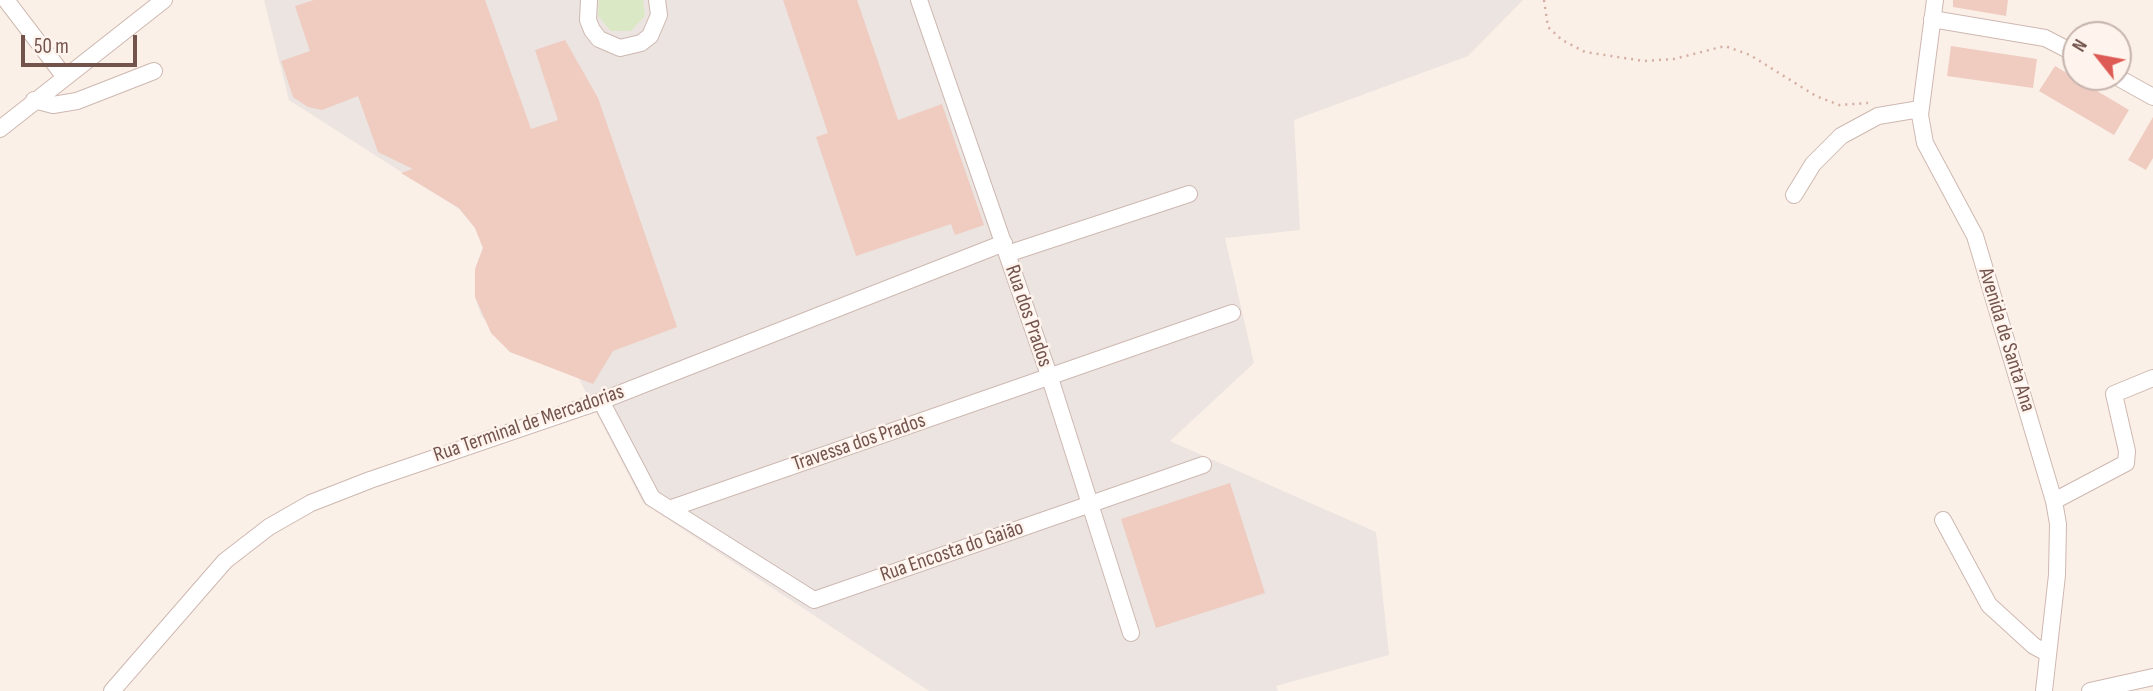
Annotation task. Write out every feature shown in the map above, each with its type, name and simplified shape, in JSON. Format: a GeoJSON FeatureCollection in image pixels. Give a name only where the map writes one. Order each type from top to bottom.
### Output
{"type":"FeatureCollection","features":[{"type":"Feature","properties":{"kind":"street"},"geometry":{"type":"LineString","coordinates":[[6,0],[64,76]]}},
{"type":"Feature","properties":{"kind":"street"},"geometry":{"type":"LineString","coordinates":[[0,129],[164,0]]}},
{"type":"Feature","properties":{"kind":"street"},"geometry":{"type":"LineString","coordinates":[[586,3],[592,30],[599,39],[620,48],[641,43],[650,36],[658,8],[672,0]]}},
{"type":"Feature","properties":{"kind":"street","name":"Rua dos Prados"},"geometry":{"type":"LineString","coordinates":[[919,0],[1006,248],[1130,633]]}},
{"type":"Feature","properties":{"kind":"street","name":"Avenida de Santa Ana"},"geometry":{"type":"LineString","coordinates":[[1935,0],[1920,109],[1925,142],[1976,236],[2054,501],[2058,524],[2057,575],[2044,691]]}},
{"type":"Feature","properties":{"kind":"street"},"geometry":{"type":"LineString","coordinates":[[1932,19],[2045,38],[2062,47]]}},
{"type":"Feature","properties":{"kind":"street"},"geometry":{"type":"LineString","coordinates":[[34,100],[54,105],[77,102],[154,71]]}},
{"type":"Feature","properties":{"kind":"street"},"geometry":{"type":"LineString","coordinates":[[2132,85],[2153,97]]}},
{"type":"Feature","properties":{"kind":"street"},"geometry":{"type":"LineString","coordinates":[[1794,195],[1828,146],[1878,116],[1920,109]]}},
{"type":"Feature","properties":{"kind":"street","name":"Rua Terminal de Mercadorias"},"geometry":{"type":"LineString","coordinates":[[112,691],[225,561],[269,527],[311,503],[370,480],[601,401],[1006,248],[1189,194]]}},
{"type":"Feature","properties":{"kind":"street","name":"Travessa dos Prados"},"geometry":{"type":"LineString","coordinates":[[669,509],[1049,379],[1232,313]]}},
{"type":"Feature","properties":{"kind":"street"},"geometry":{"type":"LineString","coordinates":[[2054,501],[2126,463],[2127,451],[2114,394],[2153,379]]}},
{"type":"Feature","properties":{"kind":"street"},"geometry":{"type":"LineString","coordinates":[[601,401],[652,498],[669,509]]}},
{"type":"Feature","properties":{"kind":"street","name":"Rua Encosta do Gaião"},"geometry":{"type":"LineString","coordinates":[[669,509],[814,600],[1203,465]]}},
{"type":"Feature","properties":{"kind":"street"},"geometry":{"type":"LineString","coordinates":[[1943,520],[1989,605],[2034,646],[2048,653]]}},
{"type":"Feature","properties":{"kind":"street"},"geometry":{"type":"LineString","coordinates":[[2090,691],[2153,677]]}},
{"type":"Feature","properties":{"kind":"path"},"geometry":{"type":"LineString","coordinates":[[1544,0],[1548,27],[1562,40],[1585,52],[1644,61],[1674,59],[1725,46],[1750,55],[1816,96],[1839,104],[1881,103],[1901,112]]}},
{"type":"Feature","properties":{"kind":"shaded area"},"geometry":{"type":"Polygon","coordinates":[[[264,0],[1523,0],[1468,56],[1294,120],[1300,230],[1225,238],[1254,363],[1170,441],[1376,532],[1389,655],[1276,686],[1278,691],[929,691],[643,503],[578,377],[510,352],[481,315],[475,297],[475,269],[483,248],[475,228],[459,209],[289,100],[264,0]]]}},
{"type":"Feature","properties":{"kind":"green space"},"geometry":{"type":"Polygon","coordinates":[[[599,0],[643,0],[645,16],[631,31],[611,31],[598,16],[599,0]]]}},
{"type":"Feature","properties":{"kind":"building"},"geometry":{"type":"Polygon","coordinates":[[[314,0],[485,0],[531,129],[558,120],[535,50],[565,40],[598,98],[677,327],[613,351],[593,384],[510,352],[491,333],[475,297],[475,269],[483,248],[475,228],[459,208],[401,173],[413,169],[378,152],[358,96],[322,110],[308,107],[293,97],[281,61],[310,51],[295,6],[314,0]]]}},
{"type":"Feature","properties":{"kind":"building"},"geometry":{"type":"Polygon","coordinates":[[[783,0],[857,0],[898,120],[942,104],[984,225],[955,235],[951,224],[856,256],[816,137],[828,133],[783,0]]]}},
{"type":"Feature","properties":{"kind":"building"},"geometry":{"type":"Polygon","coordinates":[[[1953,0],[2008,0],[2006,16],[1953,7],[1953,0]]]}},
{"type":"Feature","properties":{"kind":"building"},"geometry":{"type":"Polygon","coordinates":[[[1951,46],[2037,59],[2033,88],[1947,76],[1951,46]]]}},
{"type":"Feature","properties":{"kind":"building"},"geometry":{"type":"Polygon","coordinates":[[[2055,66],[2062,70],[2062,91],[2097,91],[2129,110],[2114,135],[2039,91],[2055,66]]]}},
{"type":"Feature","properties":{"kind":"building"},"geometry":{"type":"Polygon","coordinates":[[[2153,117],[2153,158],[2146,170],[2128,160],[2153,117]]]}},
{"type":"Feature","properties":{"kind":"building"},"geometry":{"type":"Polygon","coordinates":[[[1230,483],[1265,593],[1156,628],[1121,519],[1230,483]]]}}]}
